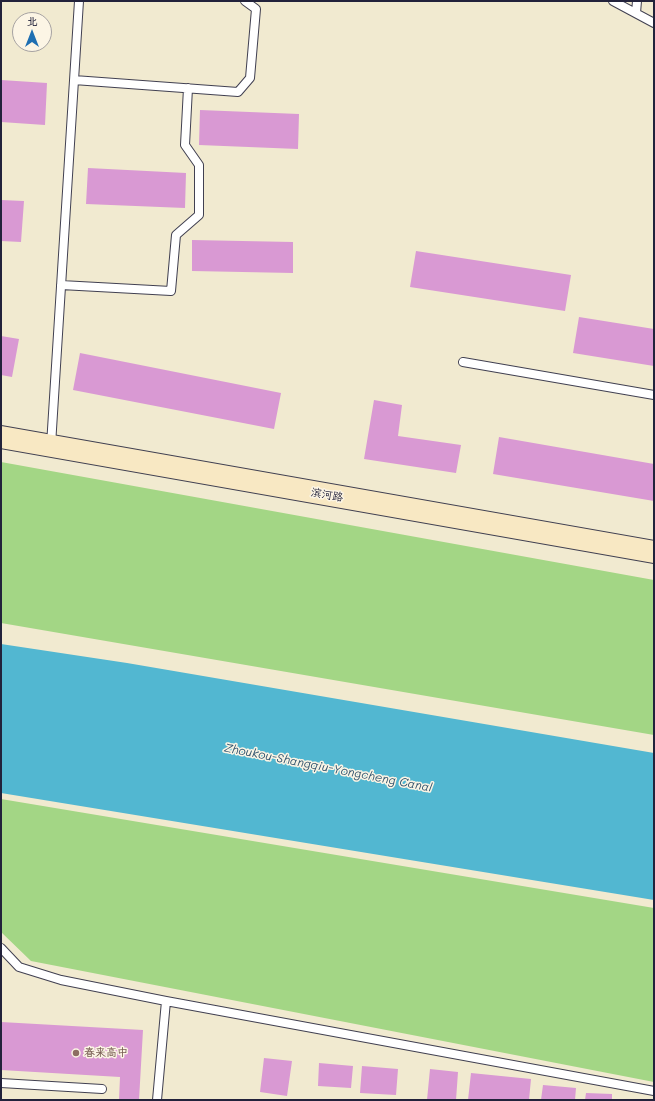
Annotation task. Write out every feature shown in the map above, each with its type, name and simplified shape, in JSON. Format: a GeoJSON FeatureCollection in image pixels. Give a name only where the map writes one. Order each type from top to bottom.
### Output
{"type":"FeatureCollection","features":[{"type":"Feature","properties":{"kind":"street","name":"滨河路"},"geometry":{"type":"LineString","coordinates":[[1,437],[654,552]]}},
{"type":"Feature","properties":{"kind":"lane"},"geometry":{"type":"LineString","coordinates":[[51,447],[79,1]]}},
{"type":"Feature","properties":{"kind":"lane"},"geometry":{"type":"LineString","coordinates":[[74,80],[238,92],[250,78],[256,9],[245,1]]}},
{"type":"Feature","properties":{"kind":"lane"},"geometry":{"type":"LineString","coordinates":[[613,1],[654,23]]}},
{"type":"Feature","properties":{"kind":"lane"},"geometry":{"type":"LineString","coordinates":[[636,13],[637,1]]}},
{"type":"Feature","properties":{"kind":"lane"},"geometry":{"type":"LineString","coordinates":[[62,285],[171,291],[176,235],[199,215],[199,165],[185,145],[188,88]]}},
{"type":"Feature","properties":{"kind":"lane"},"geometry":{"type":"LineString","coordinates":[[463,362],[654,395]]}},
{"type":"Feature","properties":{"kind":"lane"},"geometry":{"type":"LineString","coordinates":[[1,948],[19,967],[61,980],[166,1001],[654,1091]]}},
{"type":"Feature","properties":{"kind":"lane"},"geometry":{"type":"LineString","coordinates":[[157,1100],[166,1001]]}},
{"type":"Feature","properties":{"kind":"lane"},"geometry":{"type":"LineString","coordinates":[[1,1083],[102,1089]]}},
{"type":"Feature","properties":{"kind":"green space"},"geometry":{"type":"Polygon","coordinates":[[[1,462],[654,580],[654,735],[1,623],[1,462]]]}},
{"type":"Feature","properties":{"kind":"green space"},"geometry":{"type":"Polygon","coordinates":[[[1,799],[654,908],[654,1082],[31,961],[1,932],[1,799]]]}},
{"type":"Feature","properties":{"kind":"water","name":"Zhoukou-Shangqiu-Yongcheng Canal"},"geometry":{"type":"Polygon","coordinates":[[[1,644],[127,663],[654,753],[654,900],[1,793],[1,644]]]}},
{"type":"Feature","properties":{"kind":"building"},"geometry":{"type":"Polygon","coordinates":[[[1,80],[47,83],[45,125],[1,122],[1,80]]]}},
{"type":"Feature","properties":{"kind":"building"},"geometry":{"type":"Polygon","coordinates":[[[200,110],[299,114],[298,149],[199,145],[200,110]]]}},
{"type":"Feature","properties":{"kind":"building"},"geometry":{"type":"Polygon","coordinates":[[[88,168],[186,173],[185,208],[86,204],[88,168]]]}},
{"type":"Feature","properties":{"kind":"building"},"geometry":{"type":"Polygon","coordinates":[[[1,200],[24,201],[21,242],[1,241],[1,200]]]}},
{"type":"Feature","properties":{"kind":"building"},"geometry":{"type":"Polygon","coordinates":[[[192,240],[293,242],[293,273],[192,271],[192,240]]]}},
{"type":"Feature","properties":{"kind":"building"},"geometry":{"type":"Polygon","coordinates":[[[416,251],[571,275],[565,311],[410,287],[416,251]]]}},
{"type":"Feature","properties":{"kind":"building"},"geometry":{"type":"Polygon","coordinates":[[[579,317],[654,329],[654,366],[573,353],[579,317]]]}},
{"type":"Feature","properties":{"kind":"building"},"geometry":{"type":"Polygon","coordinates":[[[1,336],[19,339],[12,377],[1,375],[1,336]]]}},
{"type":"Feature","properties":{"kind":"building"},"geometry":{"type":"Polygon","coordinates":[[[80,353],[281,393],[274,429],[73,390],[80,353]]]}},
{"type":"Feature","properties":{"kind":"building"},"geometry":{"type":"Polygon","coordinates":[[[374,400],[402,405],[398,436],[461,445],[456,473],[364,459],[374,400]]]}},
{"type":"Feature","properties":{"kind":"building"},"geometry":{"type":"Polygon","coordinates":[[[499,437],[654,464],[654,501],[493,474],[499,437]]]}},
{"type":"Feature","properties":{"kind":"building"},"geometry":{"type":"Polygon","coordinates":[[[1,1022],[143,1030],[139,1100],[119,1100],[120,1077],[1,1070],[1,1022]]]}},
{"type":"Feature","properties":{"kind":"building"},"geometry":{"type":"Polygon","coordinates":[[[264,1058],[292,1061],[287,1096],[260,1092],[264,1058]]]}},
{"type":"Feature","properties":{"kind":"building"},"geometry":{"type":"Polygon","coordinates":[[[319,1063],[353,1066],[351,1088],[318,1086],[319,1063]]]}},
{"type":"Feature","properties":{"kind":"building"},"geometry":{"type":"Polygon","coordinates":[[[362,1066],[398,1069],[396,1095],[360,1093],[362,1066]]]}},
{"type":"Feature","properties":{"kind":"building"},"geometry":{"type":"Polygon","coordinates":[[[430,1069],[458,1072],[456,1100],[427,1100],[430,1069]]]}},
{"type":"Feature","properties":{"kind":"building"},"geometry":{"type":"Polygon","coordinates":[[[471,1073],[531,1079],[529,1100],[468,1100],[471,1073]]]}},
{"type":"Feature","properties":{"kind":"building"},"geometry":{"type":"Polygon","coordinates":[[[543,1085],[576,1088],[575,1100],[541,1100],[543,1085]]]}},
{"type":"Feature","properties":{"kind":"building"},"geometry":{"type":"Polygon","coordinates":[[[586,1093],[612,1094],[612,1100],[585,1100],[586,1093]]]}},
{"type":"Feature","properties":{"kind":"place","name":"春来高中"},"geometry":{"type":"Point","coordinates":[76,1053]}}]}
